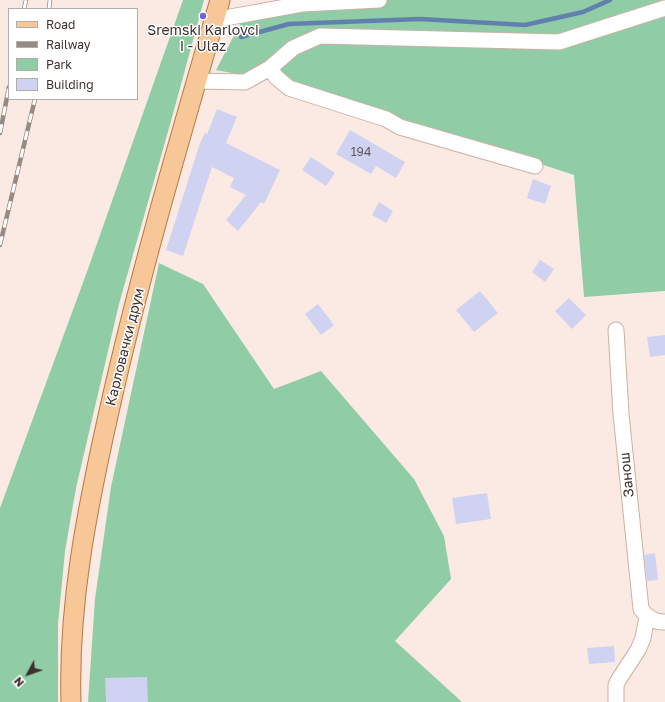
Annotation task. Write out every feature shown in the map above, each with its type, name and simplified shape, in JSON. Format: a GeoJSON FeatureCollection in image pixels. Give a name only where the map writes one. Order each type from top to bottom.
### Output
{"type":"FeatureCollection","features":[{"type":"Feature","properties":{"kind":"main road","name":"Карловачки друм"},"geometry":{"type":"LineString","coordinates":[[71,702],[73,627],[77,582],[91,496],[133,308],[220,0]]}},
{"type":"Feature","properties":{"kind":"street"},"geometry":{"type":"LineString","coordinates":[[214,20],[302,4],[378,0]]}},
{"type":"Feature","properties":{"kind":"street"},"geometry":{"type":"LineString","coordinates":[[197,81],[245,82],[270,68],[294,48],[320,36],[559,42],[665,8]]}},
{"type":"Feature","properties":{"kind":"street"},"geometry":{"type":"LineString","coordinates":[[270,68],[276,77],[289,88],[386,120],[400,127],[535,166]]}},
{"type":"Feature","properties":{"kind":"street","name":"Занош"},"geometry":{"type":"LineString","coordinates":[[616,330],[621,414],[641,609],[648,617]]}},
{"type":"Feature","properties":{"kind":"street"},"geometry":{"type":"LineString","coordinates":[[616,702],[616,685],[638,650],[643,638],[648,617],[662,623],[665,622]]}},
{"type":"Feature","properties":{"kind":"green space"},"geometry":{"type":"Polygon","coordinates":[[[183,0],[204,0],[119,304],[76,488],[65,551],[58,624],[58,702],[0,702],[0,508],[88,269],[183,0]]]}},
{"type":"Feature","properties":{"kind":"green space"},"geometry":{"type":"Polygon","coordinates":[[[277,0],[665,0],[665,291],[584,297],[574,175],[338,98],[273,81],[216,70],[241,22],[277,0]]]}},
{"type":"Feature","properties":{"kind":"green space"},"geometry":{"type":"Polygon","coordinates":[[[159,263],[203,284],[274,389],[321,371],[414,479],[444,536],[451,579],[395,641],[462,702],[88,702],[95,599],[111,487],[159,263]]]}},
{"type":"Feature","properties":{"kind":"building"},"geometry":{"type":"Polygon","coordinates":[[[217,109],[237,117],[226,143],[280,170],[264,204],[261,202],[238,231],[226,220],[246,195],[230,187],[234,178],[212,167],[183,256],[166,250],[200,143],[205,133],[207,134],[217,109]]]}},
{"type":"Feature","properties":{"kind":"building"},"geometry":{"type":"Polygon","coordinates":[[[350,130],[405,162],[396,178],[376,166],[371,174],[336,154],[350,130]]]}},
{"type":"Feature","properties":{"kind":"building"},"geometry":{"type":"Polygon","coordinates":[[[311,157],[335,173],[326,186],[302,170],[311,157]]]}},
{"type":"Feature","properties":{"kind":"building"},"geometry":{"type":"Polygon","coordinates":[[[533,179],[551,186],[545,204],[527,198],[533,179]]]}},
{"type":"Feature","properties":{"kind":"building"},"geometry":{"type":"Polygon","coordinates":[[[379,202],[393,211],[386,223],[372,215],[379,202]]]}},
{"type":"Feature","properties":{"kind":"building"},"geometry":{"type":"Polygon","coordinates":[[[540,260],[554,269],[545,282],[532,272],[540,260]]]}},
{"type":"Feature","properties":{"kind":"building"},"geometry":{"type":"Polygon","coordinates":[[[480,291],[498,313],[474,332],[456,310],[480,291]]]}},
{"type":"Feature","properties":{"kind":"building"},"geometry":{"type":"Polygon","coordinates":[[[569,298],[586,315],[572,329],[555,311],[569,298]]]}},
{"type":"Feature","properties":{"kind":"building"},"geometry":{"type":"Polygon","coordinates":[[[318,304],[334,325],[321,335],[305,314],[318,304]]]}},
{"type":"Feature","properties":{"kind":"building"},"geometry":{"type":"Polygon","coordinates":[[[665,335],[665,355],[650,357],[647,337],[665,335]]]}},
{"type":"Feature","properties":{"kind":"building"},"geometry":{"type":"Polygon","coordinates":[[[487,493],[491,519],[456,524],[452,498],[487,493]]]}},
{"type":"Feature","properties":{"kind":"building"},"geometry":{"type":"Polygon","coordinates":[[[655,553],[658,580],[647,581],[644,555],[655,553]]]}},
{"type":"Feature","properties":{"kind":"building"},"geometry":{"type":"Polygon","coordinates":[[[614,646],[615,662],[589,664],[587,648],[614,646]]]}},
{"type":"Feature","properties":{"kind":"building"},"geometry":{"type":"Polygon","coordinates":[[[147,677],[148,702],[106,702],[105,678],[147,677]]]}},
{"type":"Feature","properties":{"kind":"waterway"},"geometry":{"type":"LineString","coordinates":[[241,37],[289,24],[420,19],[525,25],[583,12],[610,0]]}},
{"type":"Feature","properties":{"kind":"railway"},"geometry":{"type":"LineString","coordinates":[[24,8],[26,0]]}},
{"type":"Feature","properties":{"kind":"railway"},"geometry":{"type":"LineString","coordinates":[[49,8],[50,0]]}},
{"type":"Feature","properties":{"kind":"railway"},"geometry":{"type":"LineString","coordinates":[[0,133],[8,92]]}},
{"type":"Feature","properties":{"kind":"railway"},"geometry":{"type":"LineString","coordinates":[[0,245],[35,100]]}},
{"type":"Feature","properties":{"kind":"place","name":"Sremski Karlovci I - Ulaz"},"geometry":{"type":"Point","coordinates":[203,16]}}]}
